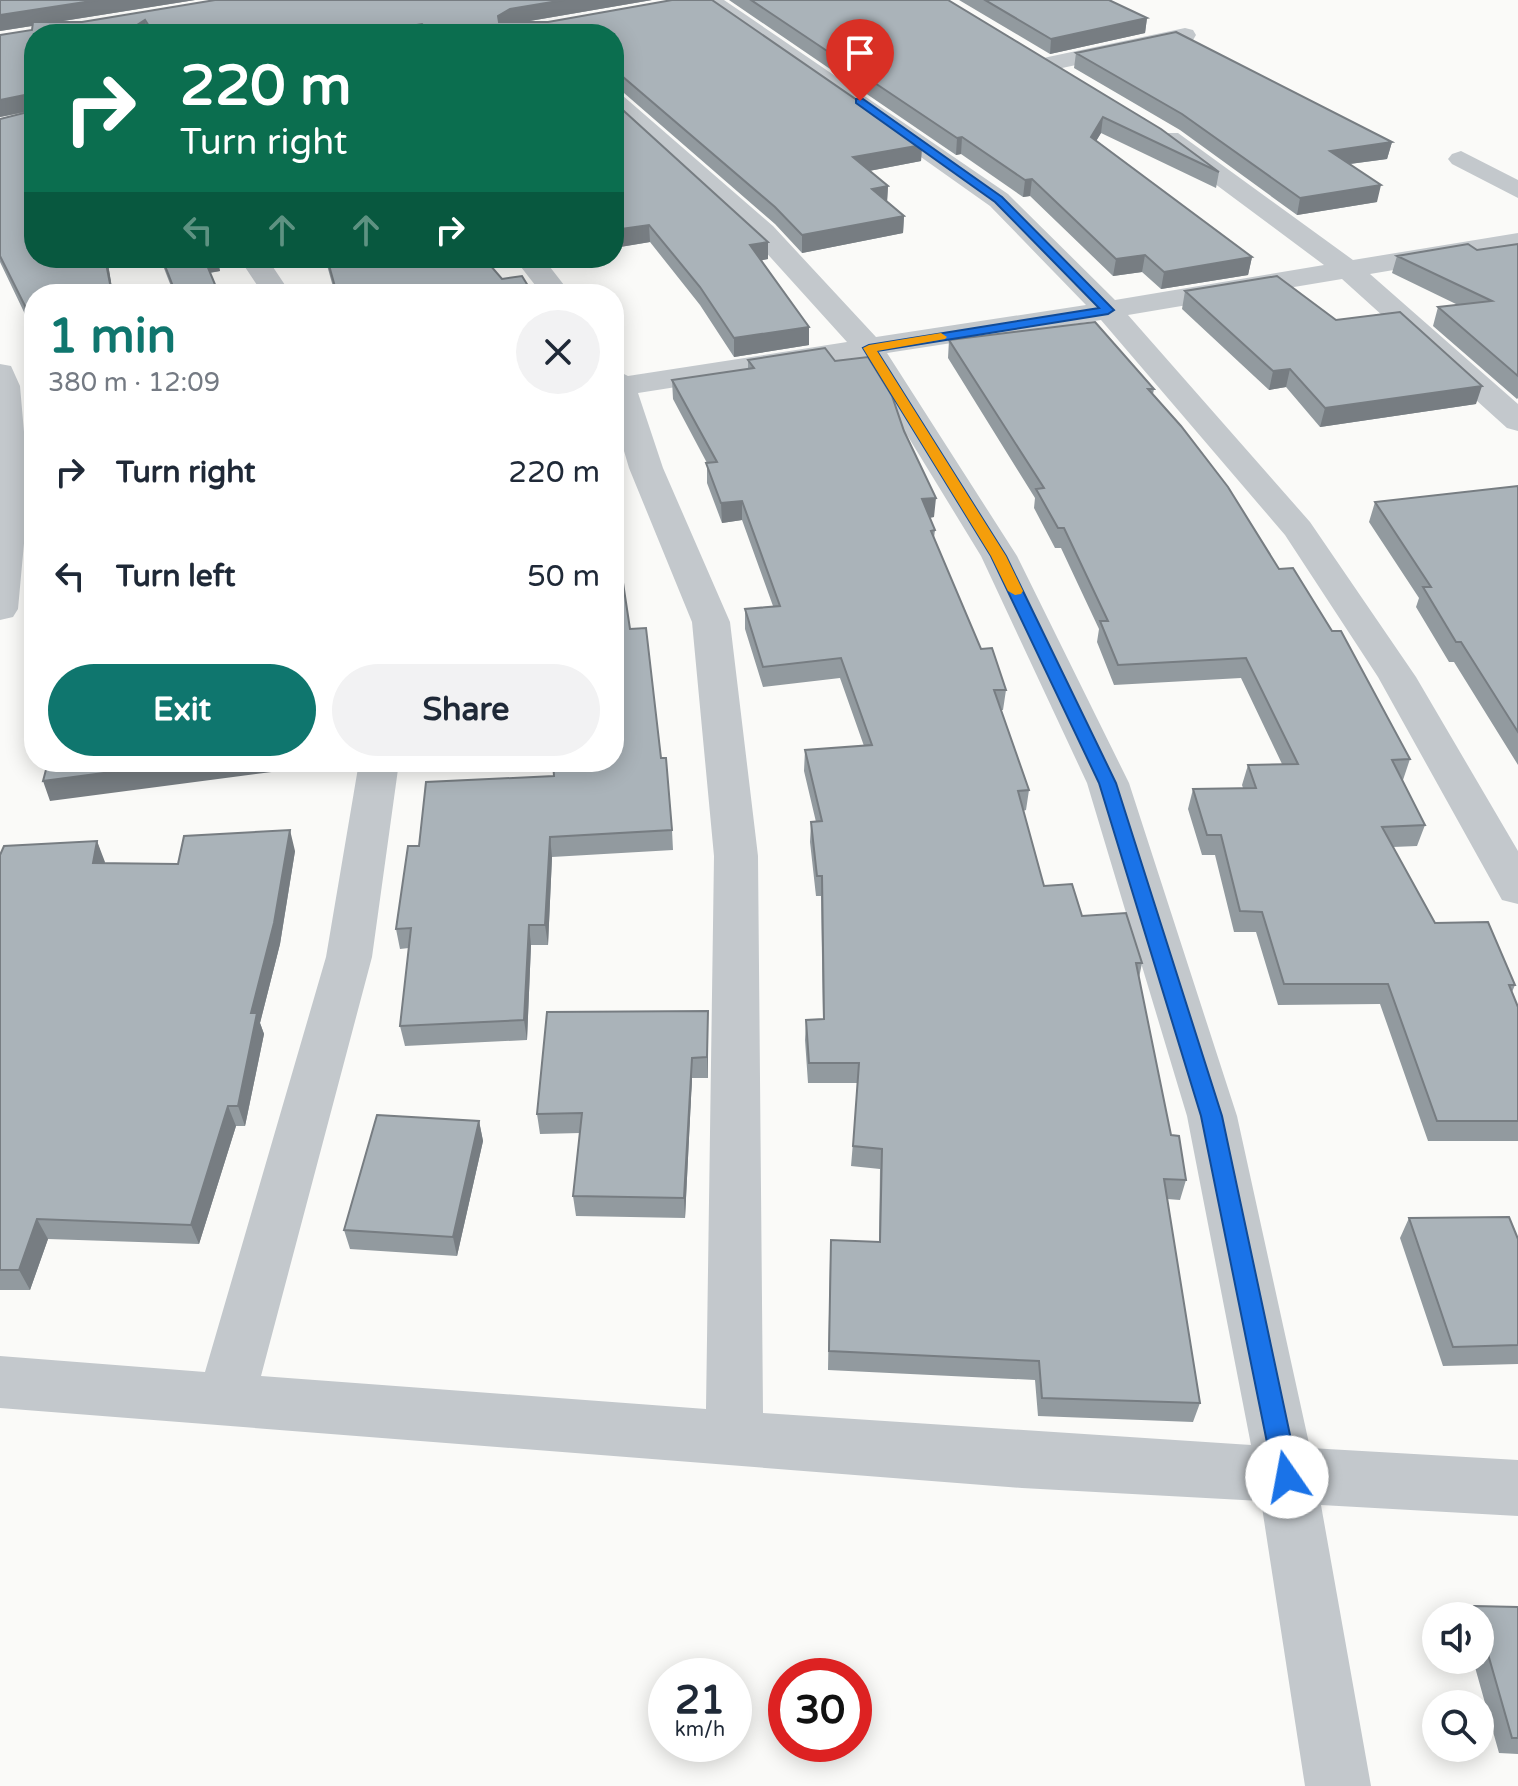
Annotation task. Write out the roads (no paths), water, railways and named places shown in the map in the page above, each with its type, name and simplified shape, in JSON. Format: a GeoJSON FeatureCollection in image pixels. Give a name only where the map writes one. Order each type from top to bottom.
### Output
{"type":"FeatureCollection","features":[{"type":"Feature","properties":{"kind":"street"},"geometry":{"type":"LineString","coordinates":[[703,1],[999,200],[1108,310],[1298,529],[1397,677],[1518,889]]}},
{"type":"Feature","properties":{"kind":"street"},"geometry":{"type":"LineString","coordinates":[[1048,64],[1185,35]]}},
{"type":"Feature","properties":{"kind":"street"},"geometry":{"type":"LineString","coordinates":[[1021,48],[1075,80]]}},
{"type":"Feature","properties":{"kind":"street"},"geometry":{"type":"LineString","coordinates":[[624,109],[763,232],[869,348],[999,556],[1108,783],[1212,1116],[1287,1477],[1338,1786]]}},
{"type":"Feature","properties":{"kind":"street"},"geometry":{"type":"LineString","coordinates":[[1142,122],[1346,268],[1518,421]]}},
{"type":"Feature","properties":{"kind":"street"},"geometry":{"type":"LineString","coordinates":[[1461,159],[1518,190]]}},
{"type":"Feature","properties":{"kind":"street"},"geometry":{"type":"LineString","coordinates":[[624,383],[869,348],[1518,241]]}},
{"type":"Feature","properties":{"kind":"street"},"geometry":{"type":"LineString","coordinates":[[536,268],[549,284]]}},
{"type":"Feature","properties":{"kind":"street"},"geometry":{"type":"LineString","coordinates":[[0,373],[15,488],[0,609]]}},
{"type":"Feature","properties":{"kind":"street"},"geometry":{"type":"LineString","coordinates":[[624,406],[646,468],[711,622],[736,856],[734,1439]]}},
{"type":"Feature","properties":{"kind":"street"},"geometry":{"type":"LineString","coordinates":[[226,1399],[349,957],[377,772]]}},
{"type":"Feature","properties":{"kind":"street"},"geometry":{"type":"LineString","coordinates":[[0,1382],[734,1439],[1287,1477],[1518,1488]]}}]}
